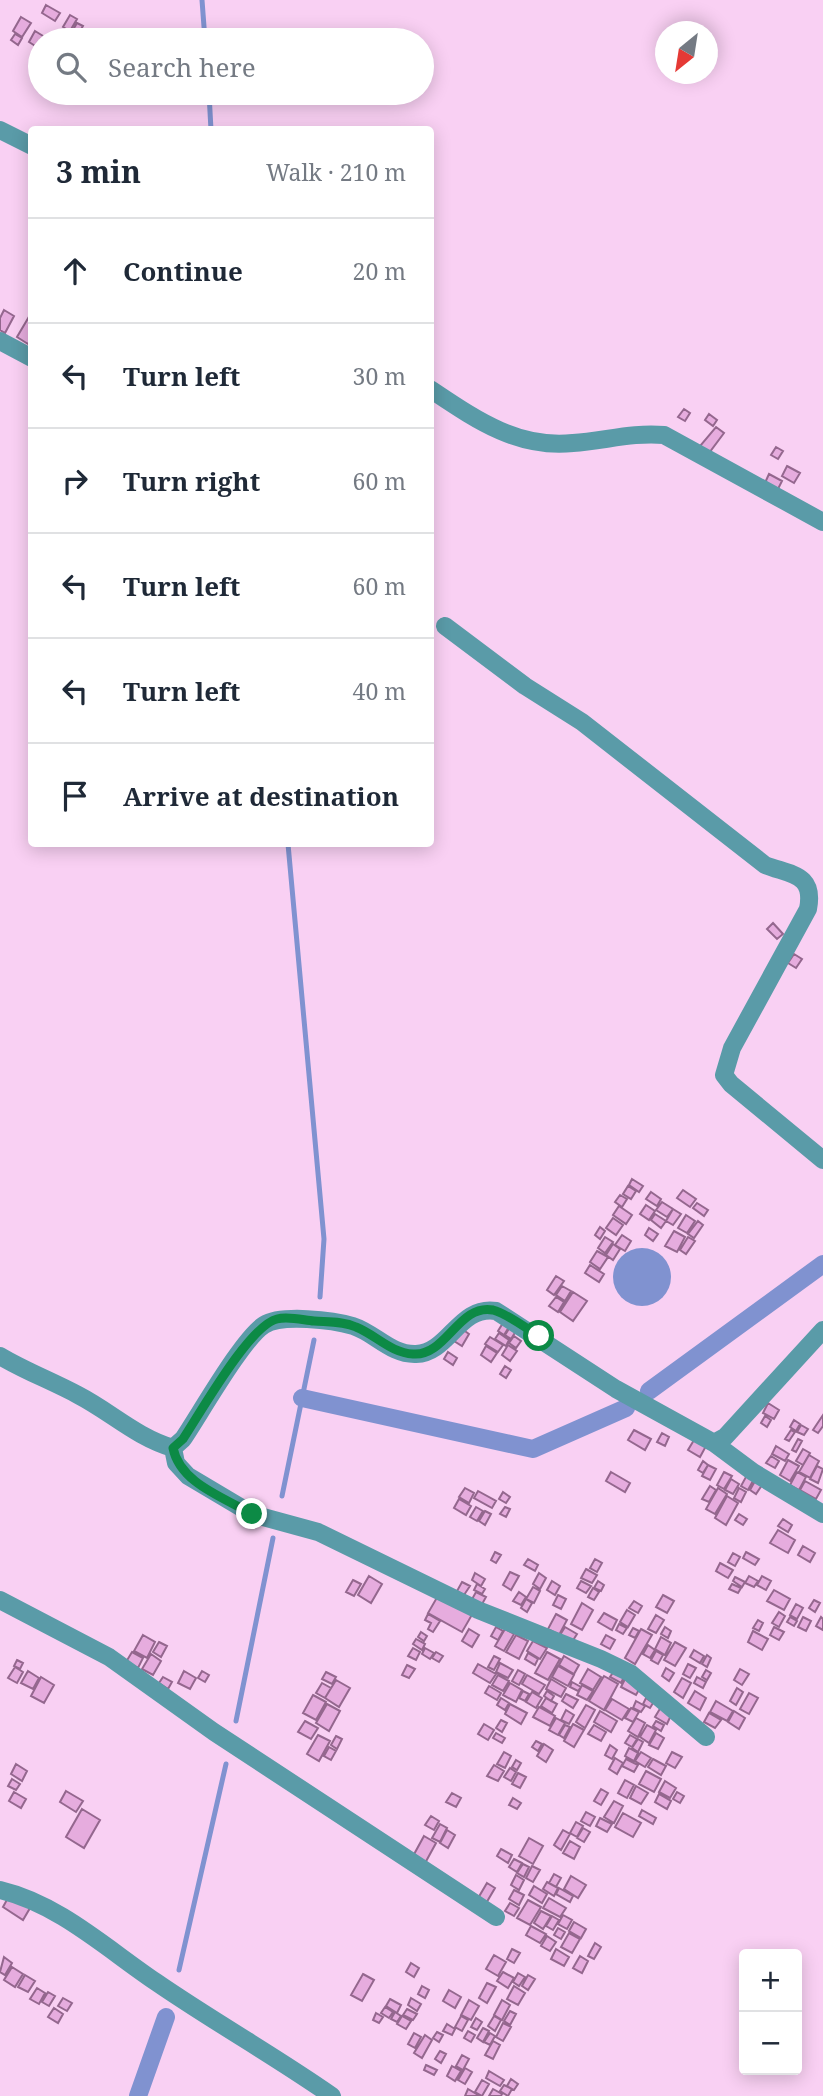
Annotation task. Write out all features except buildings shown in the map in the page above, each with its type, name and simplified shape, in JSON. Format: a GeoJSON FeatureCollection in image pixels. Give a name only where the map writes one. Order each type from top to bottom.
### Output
{"type":"FeatureCollection","features":[{"type":"Feature","properties":{"kind":"street"},"geometry":{"type":"LineString","coordinates":[[0,130],[28,144]]}},
{"type":"Feature","properties":{"kind":"street"},"geometry":{"type":"LineString","coordinates":[[0,341],[28,356]]}},
{"type":"Feature","properties":{"kind":"street"},"geometry":{"type":"LineString","coordinates":[[434,392],[482,424],[522,441],[569,444],[641,433],[664,435],[823,522]]}},
{"type":"Feature","properties":{"kind":"street"},"geometry":{"type":"LineString","coordinates":[[445,626],[525,686],[582,722],[765,865],[798,875],[807,886],[810,899],[808,909],[732,1048],[724,1074],[731,1084],[823,1160]]}},
{"type":"Feature","properties":{"kind":"street"},"geometry":{"type":"LineString","coordinates":[[173,1448],[183,1439],[249,1340],[278,1318],[342,1323],[357,1327],[395,1350],[413,1354],[428,1353],[471,1314],[484,1309],[496,1311],[616,1389],[714,1443],[753,1472],[823,1514]]}},
{"type":"Feature","properties":{"kind":"street"},"geometry":{"type":"LineString","coordinates":[[714,1443],[725,1437],[823,1330]]}},
{"type":"Feature","properties":{"kind":"street"},"geometry":{"type":"LineString","coordinates":[[0,1356],[28,1373],[79,1395],[146,1438],[173,1448]]}},
{"type":"Feature","properties":{"kind":"street"},"geometry":{"type":"LineString","coordinates":[[173,1448],[176,1463],[188,1476],[252,1514],[318,1532],[478,1610],[601,1658],[630,1673],[706,1737]]}},
{"type":"Feature","properties":{"kind":"street"},"geometry":{"type":"LineString","coordinates":[[0,1600],[109,1657],[214,1732],[496,1917]]}},
{"type":"Feature","properties":{"kind":"street"},"geometry":{"type":"LineString","coordinates":[[0,1891],[22,1897],[76,1925],[156,1983],[331,2096]]}},
{"type":"Feature","properties":{"kind":"water"},"geometry":{"type":"Polygon","coordinates":[[[642,1248],[658,1253],[666,1261],[671,1277],[666,1293],[658,1301],[642,1306],[626,1301],[618,1293],[613,1277],[618,1261],[626,1253],[642,1248]]]}},
{"type":"Feature","properties":{"kind":"waterway"},"geometry":{"type":"LineString","coordinates":[[202,0],[204,28]]}},
{"type":"Feature","properties":{"kind":"waterway"},"geometry":{"type":"LineString","coordinates":[[210,105],[211,126]]}},
{"type":"Feature","properties":{"kind":"waterway"},"geometry":{"type":"LineString","coordinates":[[288,847],[324,1239],[320,1297]]}},
{"type":"Feature","properties":{"kind":"waterway"},"geometry":{"type":"LineString","coordinates":[[649,1391],[823,1264]]}},
{"type":"Feature","properties":{"kind":"waterway"},"geometry":{"type":"LineString","coordinates":[[282,1496],[314,1340]]}},
{"type":"Feature","properties":{"kind":"waterway"},"geometry":{"type":"LineString","coordinates":[[302,1398],[533,1449],[626,1408]]}},
{"type":"Feature","properties":{"kind":"waterway"},"geometry":{"type":"LineString","coordinates":[[236,1721],[273,1538]]}},
{"type":"Feature","properties":{"kind":"waterway"},"geometry":{"type":"LineString","coordinates":[[179,1970],[226,1764]]}},
{"type":"Feature","properties":{"kind":"waterway"},"geometry":{"type":"LineString","coordinates":[[138,2096],[166,2017]]}},
{"type":"Feature","properties":{"kind":"route"},"geometry":{"type":"LineString","coordinates":[[252,1514],[188,1476],[176,1463],[173,1448],[183,1439],[249,1340],[262,1325],[278,1318],[342,1323],[357,1327],[395,1350],[413,1354],[428,1353],[471,1314],[484,1309],[496,1311],[539,1336]]}}]}
